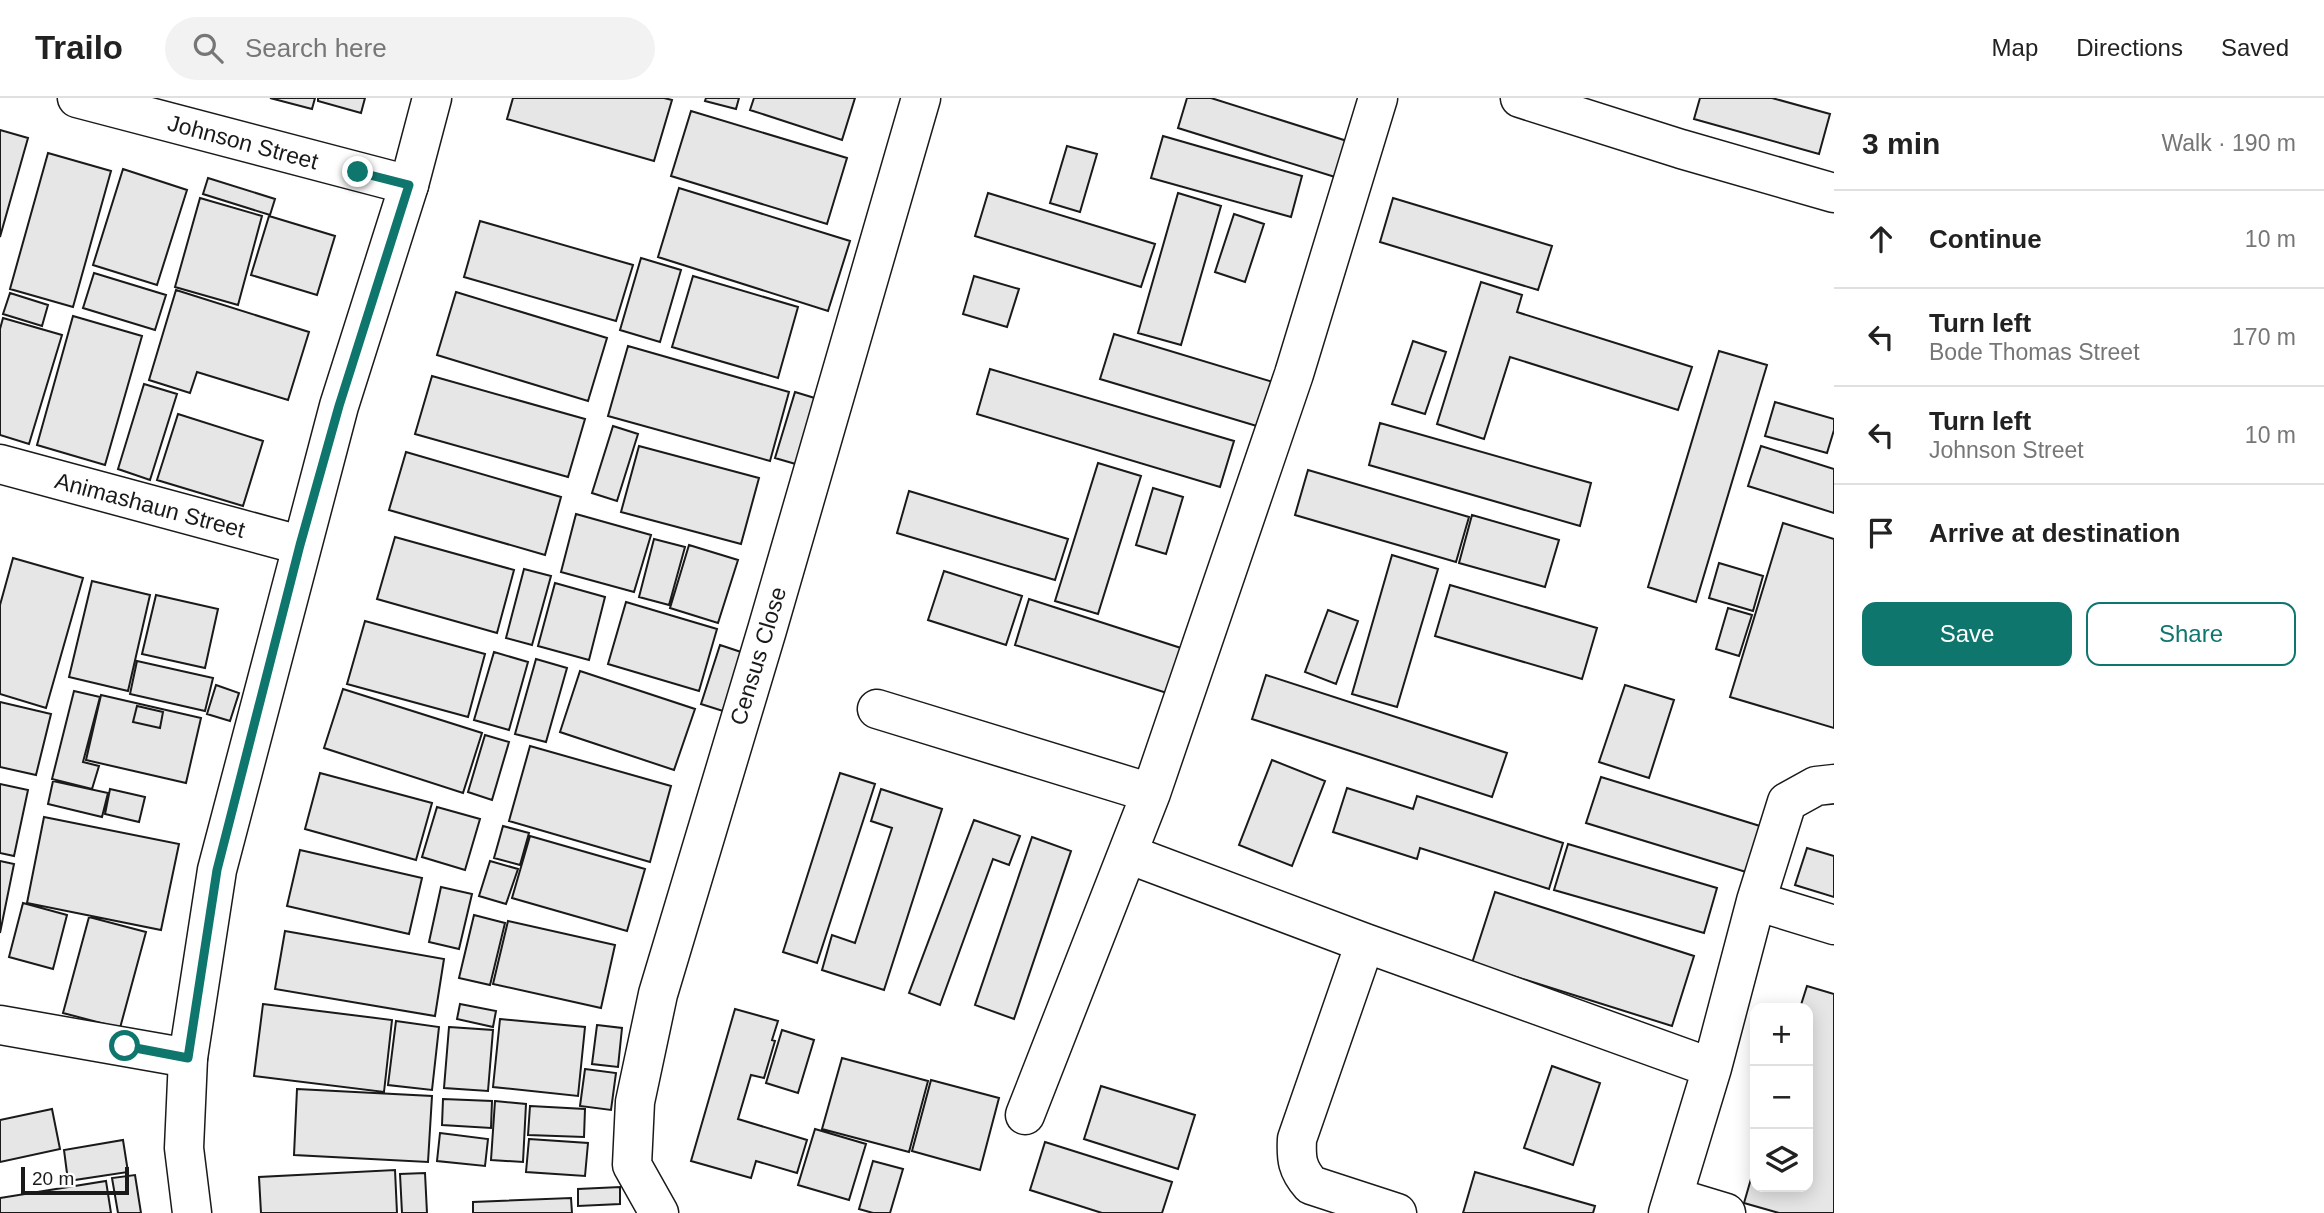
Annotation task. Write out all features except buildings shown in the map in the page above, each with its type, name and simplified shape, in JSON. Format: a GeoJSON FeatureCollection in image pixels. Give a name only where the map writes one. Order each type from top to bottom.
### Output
{"type":"FeatureCollection","features":[{"type":"Feature","properties":{"kind":"street","name":"Johnson Street"},"geometry":{"type":"LineString","coordinates":[[77,98],[409,185]]}},
{"type":"Feature","properties":{"kind":"street"},"geometry":{"type":"LineString","coordinates":[[192,1213],[184,1148],[188,1058],[217,870],[300,545],[339,406],[409,185],[432,98]]}},
{"type":"Feature","properties":{"kind":"street","name":"Census Close"},"geometry":{"type":"LineString","coordinates":[[659,1213],[632,1165],[635,1102],[657,994],[767,630],[920,98]]}},
{"type":"Feature","properties":{"kind":"street"},"geometry":{"type":"LineString","coordinates":[[1025,1115],[1152,793],[1294,374],[1378,98]]}},
{"type":"Feature","properties":{"kind":"street"},"geometry":{"type":"LineString","coordinates":[[1520,98],[1574,106],[1681,149],[1834,193]]}},
{"type":"Feature","properties":{"kind":"street","name":"Animashaun Street"},"geometry":{"type":"LineString","coordinates":[[0,464],[300,545]]}},
{"type":"Feature","properties":{"kind":"street"},"geometry":{"type":"LineString","coordinates":[[877,709],[1152,793]]}},
{"type":"Feature","properties":{"kind":"street"},"geometry":{"type":"LineString","coordinates":[[1726,1213],[1671,1205],[1712,1069],[1756,901],[1787,802],[1816,786],[1834,784]]}},
{"type":"Feature","properties":{"kind":"street"},"geometry":{"type":"LineString","coordinates":[[1128,854],[1712,1069]]}},
{"type":"Feature","properties":{"kind":"street"},"geometry":{"type":"LineString","coordinates":[[1756,901],[1834,925]]}},
{"type":"Feature","properties":{"kind":"street"},"geometry":{"type":"LineString","coordinates":[[1365,943],[1297,1139],[1296,1161],[1302,1175],[1311,1185],[1398,1213]]}},
{"type":"Feature","properties":{"kind":"street"},"geometry":{"type":"LineString","coordinates":[[0,1025],[188,1058]]}},
{"type":"Feature","properties":{"kind":"route"},"geometry":{"type":"LineString","coordinates":[[125,1046],[188,1058],[217,870],[300,545],[339,406],[409,185],[358,172]]}}]}
